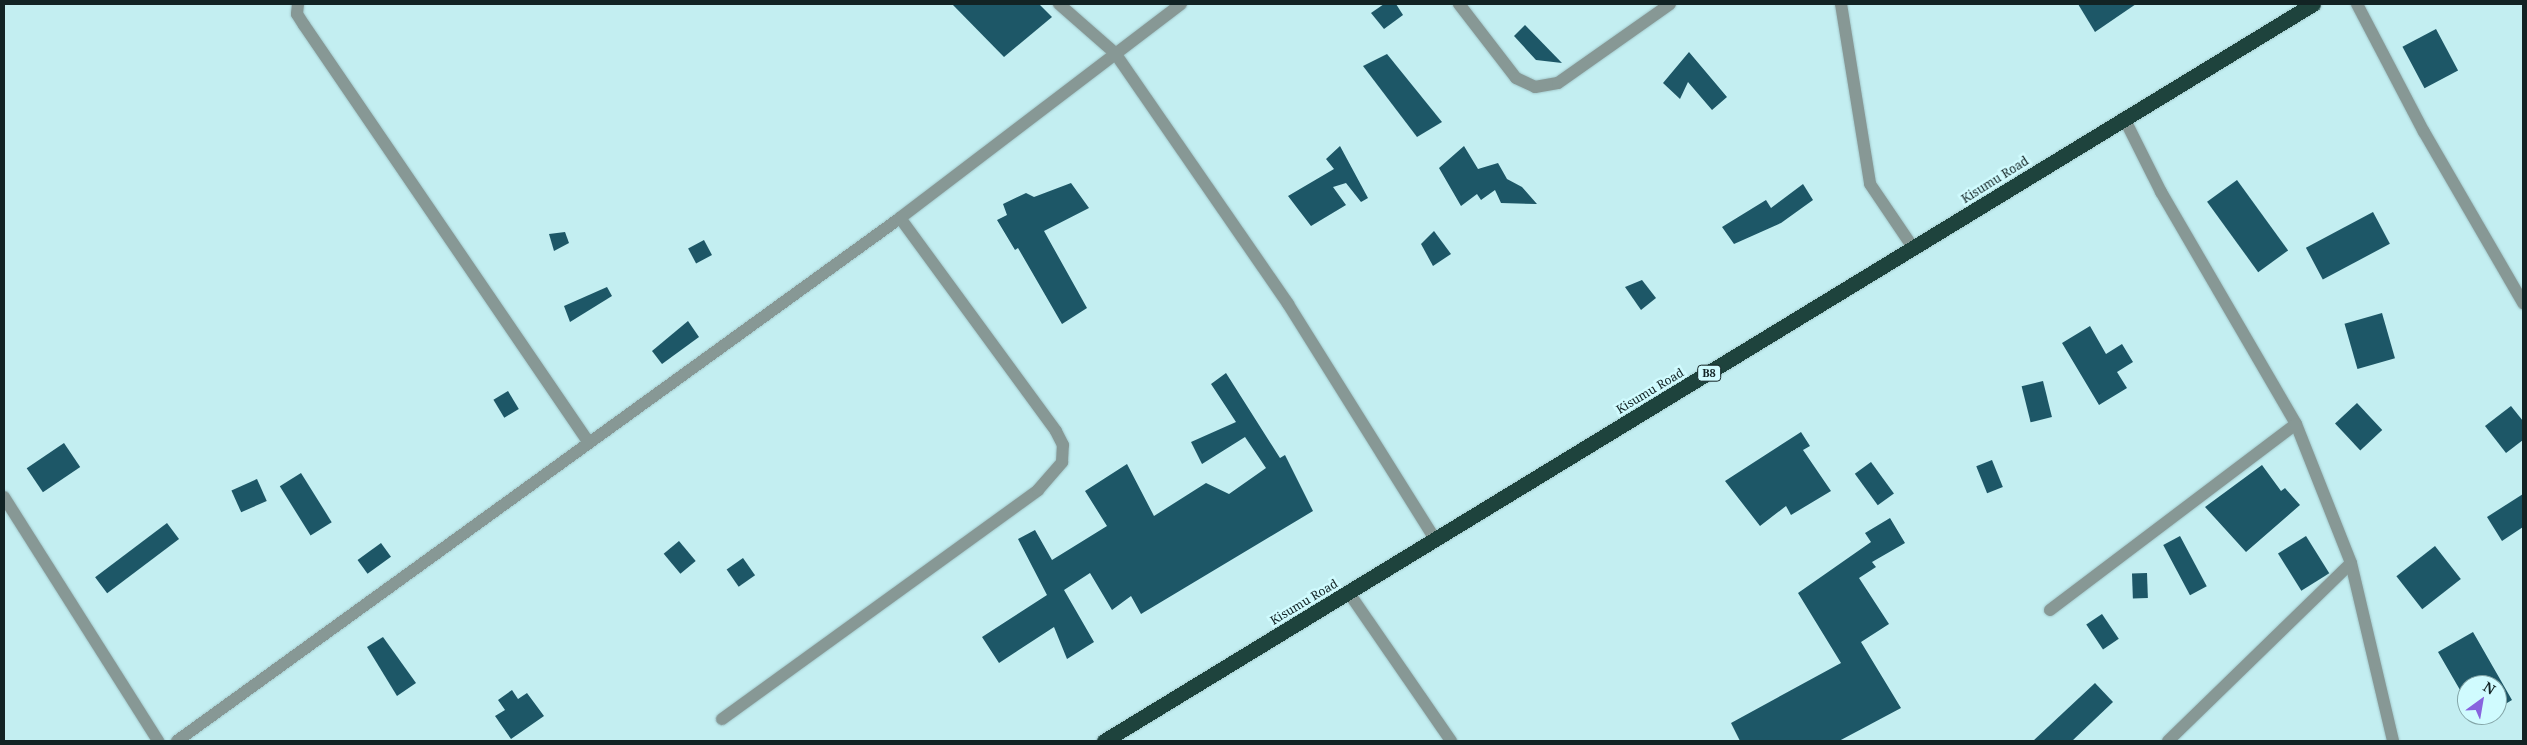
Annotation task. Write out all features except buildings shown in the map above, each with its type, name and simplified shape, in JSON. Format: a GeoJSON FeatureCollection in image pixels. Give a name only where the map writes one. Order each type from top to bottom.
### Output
{"type":"FeatureCollection","features":[{"type":"Feature","properties":{"kind":"highway","name":"Kisumu Road"},"geometry":{"type":"LineString","coordinates":[[1104,741],[1436,541],[2313,4]]}},
{"type":"Feature","properties":{"kind":"street"},"geometry":{"type":"LineString","coordinates":[[298,4],[297,14],[304,25],[587,440]]}},
{"type":"Feature","properties":{"kind":"street"},"geometry":{"type":"LineString","coordinates":[[1059,4],[1115,53],[1288,304],[1436,541]]}},
{"type":"Feature","properties":{"kind":"street"},"geometry":{"type":"LineString","coordinates":[[177,741],[587,440],[900,218],[1181,4]]}},
{"type":"Feature","properties":{"kind":"street"},"geometry":{"type":"LineString","coordinates":[[1460,4],[1516,78],[1535,87],[1558,83],[1670,4]]}},
{"type":"Feature","properties":{"kind":"street"},"geometry":{"type":"LineString","coordinates":[[1841,4],[1870,184],[1914,249]]}},
{"type":"Feature","properties":{"kind":"street"},"geometry":{"type":"LineString","coordinates":[[2357,4],[2424,132],[2523,303]]}},
{"type":"Feature","properties":{"kind":"street"},"geometry":{"type":"LineString","coordinates":[[2124,118],[2161,192],[2296,424],[2350,563],[2393,741]]}},
{"type":"Feature","properties":{"kind":"street"},"geometry":{"type":"LineString","coordinates":[[722,719],[1038,490],[1062,462],[1063,445],[1056,431],[900,218]]}},
{"type":"Feature","properties":{"kind":"street"},"geometry":{"type":"LineString","coordinates":[[2050,610],[2296,424]]}},
{"type":"Feature","properties":{"kind":"street"},"geometry":{"type":"LineString","coordinates":[[4,497],[158,741]]}},
{"type":"Feature","properties":{"kind":"street"},"geometry":{"type":"LineString","coordinates":[[2168,741],[2350,563]]}},
{"type":"Feature","properties":{"kind":"street"},"geometry":{"type":"LineString","coordinates":[[1348,593],[1451,741]]}}]}
